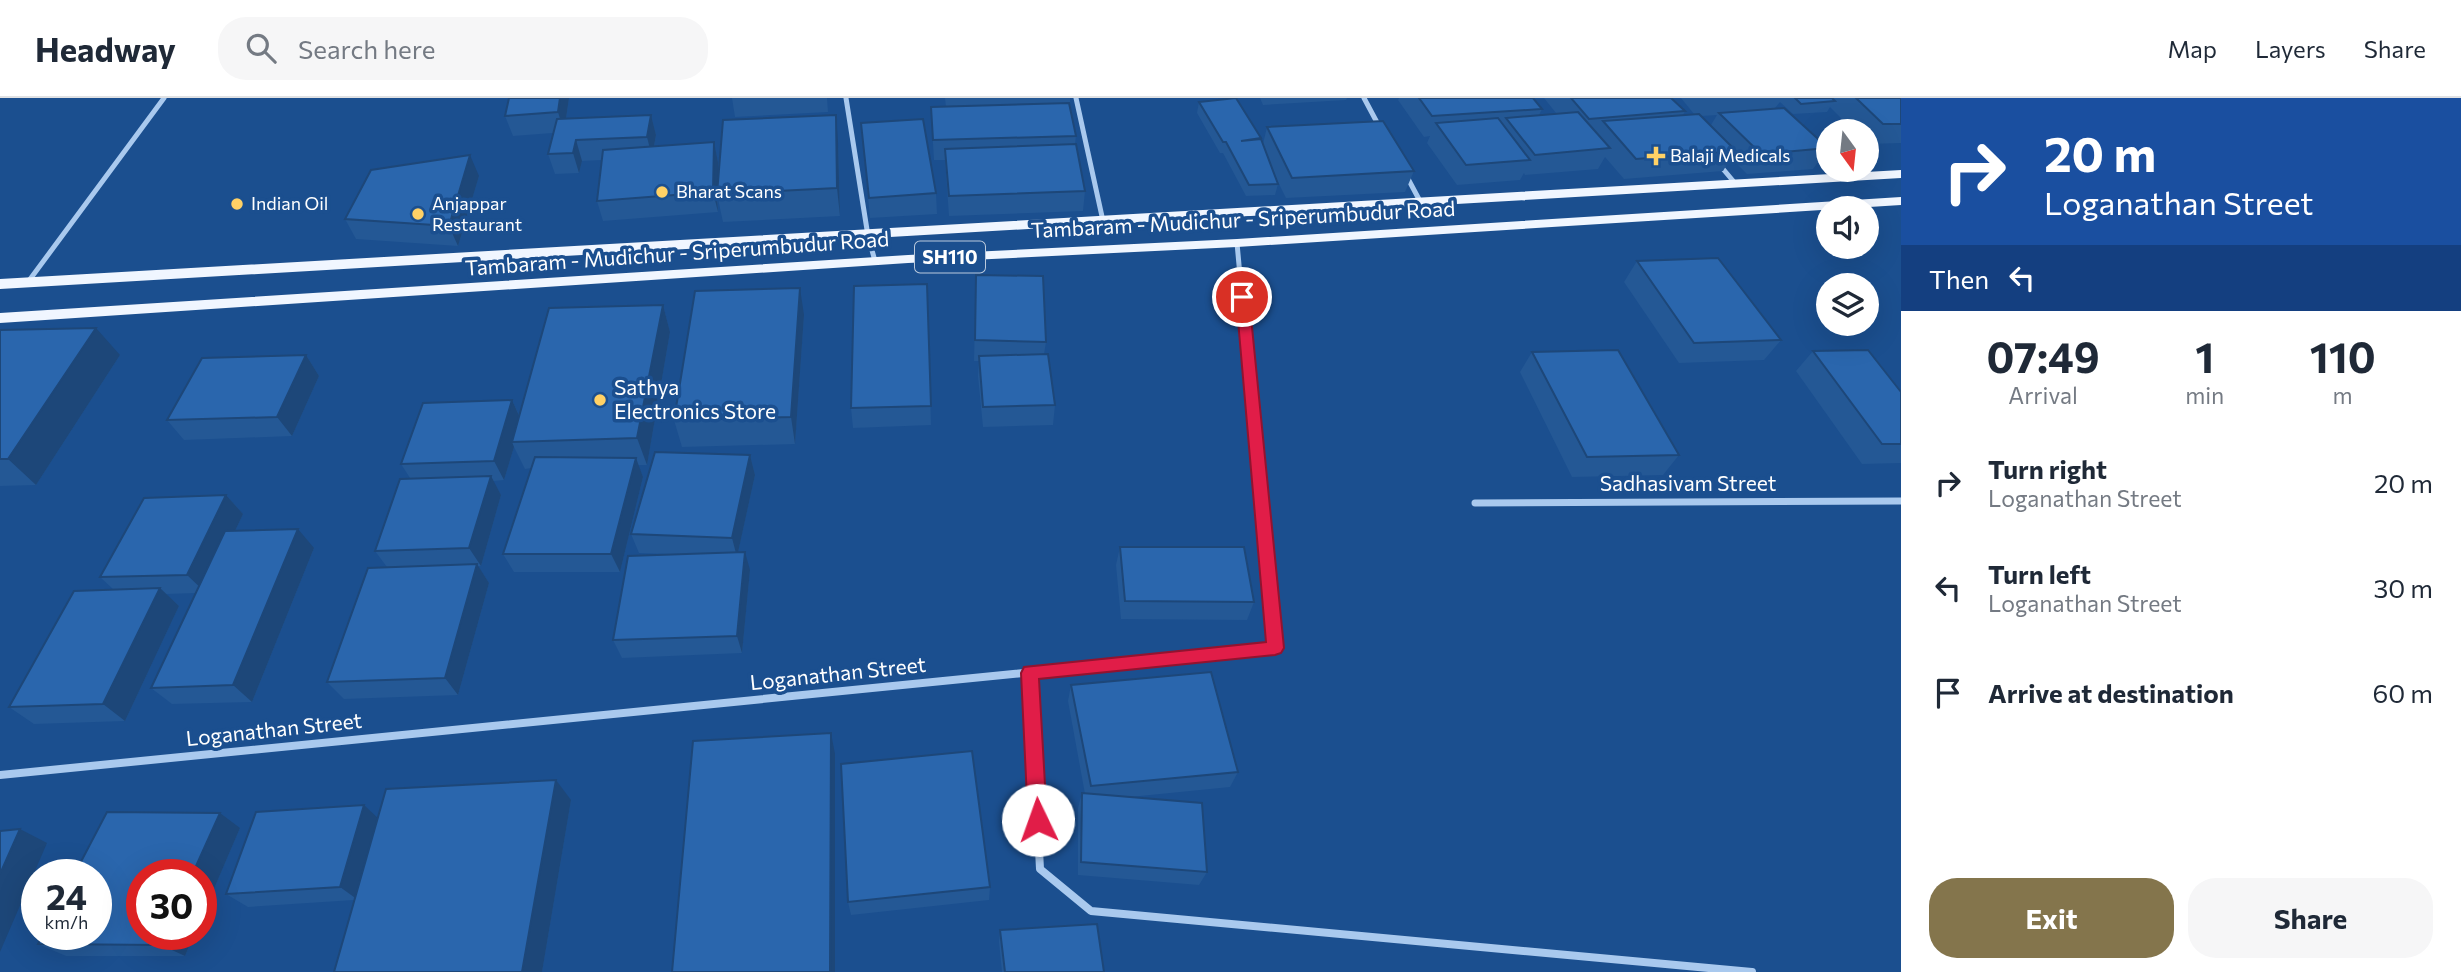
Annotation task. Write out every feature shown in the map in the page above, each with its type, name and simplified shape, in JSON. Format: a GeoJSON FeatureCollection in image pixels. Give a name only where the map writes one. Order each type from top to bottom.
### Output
{"type":"FeatureCollection","features":[{"type":"Feature","properties":{"kind":"main road","name":"Tambaram - Mudichur - Sriperumbudur Road"},"geometry":{"type":"LineString","coordinates":[[0,284],[868,236],[1901,174]]}},
{"type":"Feature","properties":{"kind":"main road","name":"Tambaram - Mudichur - Sriperumbudur Road"},"geometry":{"type":"LineString","coordinates":[[0,318],[874,261],[1237,243],[1901,201]]}},
{"type":"Feature","properties":{"kind":"street"},"geometry":{"type":"LineString","coordinates":[[28,282],[164,98]]}},
{"type":"Feature","properties":{"kind":"street"},"geometry":{"type":"LineString","coordinates":[[846,98],[874,261]]}},
{"type":"Feature","properties":{"kind":"street"},"geometry":{"type":"LineString","coordinates":[[1076,98],[1103,220]]}},
{"type":"Feature","properties":{"kind":"street"},"geometry":{"type":"LineString","coordinates":[[1364,98],[1383,133]]}},
{"type":"Feature","properties":{"kind":"street"},"geometry":{"type":"LineString","coordinates":[[1716,161],[1734,182]]}},
{"type":"Feature","properties":{"kind":"street"},"geometry":{"type":"LineString","coordinates":[[1402,168],[1421,202]]}},
{"type":"Feature","properties":{"kind":"street","name":"Loganathan Street"},"geometry":{"type":"LineString","coordinates":[[0,775],[1275,648],[1237,243]]}},
{"type":"Feature","properties":{"kind":"street","name":"Sadhasivam Street"},"geometry":{"type":"LineString","coordinates":[[1475,503],[1901,501]]}},
{"type":"Feature","properties":{"kind":"street"},"geometry":{"type":"LineString","coordinates":[[1030,673],[1041,869],[1091,911],[1752,972]]}},
{"type":"Feature","properties":{"kind":"building"},"geometry":{"type":"Polygon","coordinates":[[[509,98],[560,98],[558,112],[505,116],[509,98]]]}},
{"type":"Feature","properties":{"kind":"building"},"geometry":{"type":"Polygon","coordinates":[[[1236,98],[1261,138],[1241,141],[1261,139],[1278,184],[1249,185],[1226,142],[1223,142],[1199,102],[1236,98]]]}},
{"type":"Feature","properties":{"kind":"building"},"geometry":{"type":"Polygon","coordinates":[[[1419,98],[1533,98],[1542,109],[1432,116],[1419,98]]]}},
{"type":"Feature","properties":{"kind":"building"},"geometry":{"type":"Polygon","coordinates":[[[1571,98],[1671,98],[1685,111],[1589,119],[1571,98]]]}},
{"type":"Feature","properties":{"kind":"building"},"geometry":{"type":"Polygon","coordinates":[[[1795,98],[1832,98],[1835,101],[1801,104],[1795,98]]]}},
{"type":"Feature","properties":{"kind":"building"},"geometry":{"type":"Polygon","coordinates":[[[1856,98],[1901,98],[1901,124],[1883,124],[1856,98]]]}},
{"type":"Feature","properties":{"kind":"building"},"geometry":{"type":"Polygon","coordinates":[[[1069,103],[1076,136],[933,140],[931,107],[1069,103]]]}},
{"type":"Feature","properties":{"kind":"building"},"geometry":{"type":"Polygon","coordinates":[[[1784,108],[1816,137],[1816,149],[1761,154],[1719,113],[1784,108]]]}},
{"type":"Feature","properties":{"kind":"building"},"geometry":{"type":"Polygon","coordinates":[[[1578,112],[1610,148],[1535,155],[1506,118],[1578,112]]]}},
{"type":"Feature","properties":{"kind":"building"},"geometry":{"type":"Polygon","coordinates":[[[1699,114],[1736,151],[1636,159],[1603,121],[1699,114]]]}},
{"type":"Feature","properties":{"kind":"building"},"geometry":{"type":"Polygon","coordinates":[[[651,115],[647,137],[576,140],[573,153],[548,154],[557,119],[651,115]]]}},
{"type":"Feature","properties":{"kind":"building"},"geometry":{"type":"Polygon","coordinates":[[[836,115],[837,188],[717,194],[723,120],[836,115]]]}},
{"type":"Feature","properties":{"kind":"building"},"geometry":{"type":"Polygon","coordinates":[[[1498,118],[1530,160],[1466,165],[1436,123],[1498,118]]]}},
{"type":"Feature","properties":{"kind":"building"},"geometry":{"type":"Polygon","coordinates":[[[923,119],[936,193],[869,198],[861,123],[923,119]]]}},
{"type":"Feature","properties":{"kind":"building"},"geometry":{"type":"Polygon","coordinates":[[[1383,121],[1414,171],[1292,178],[1267,127],[1383,121]]]}},
{"type":"Feature","properties":{"kind":"building"},"geometry":{"type":"Polygon","coordinates":[[[714,142],[713,192],[597,201],[603,150],[714,142]]]}},
{"type":"Feature","properties":{"kind":"building"},"geometry":{"type":"Polygon","coordinates":[[[1076,144],[1085,191],[949,196],[945,149],[1076,144]]]}},
{"type":"Feature","properties":{"kind":"building"},"geometry":{"type":"Polygon","coordinates":[[[470,155],[449,226],[345,219],[371,170],[470,155]]]}},
{"type":"Feature","properties":{"kind":"building"},"geometry":{"type":"Polygon","coordinates":[[[1718,258],[1781,340],[1694,343],[1637,261],[1718,258]]]}},
{"type":"Feature","properties":{"kind":"building"},"geometry":{"type":"Polygon","coordinates":[[[976,275],[1043,276],[1046,342],[975,340],[976,275]]]}},
{"type":"Feature","properties":{"kind":"building"},"geometry":{"type":"Polygon","coordinates":[[[927,284],[931,406],[851,408],[854,286],[927,284]]]}},
{"type":"Feature","properties":{"kind":"building"},"geometry":{"type":"Polygon","coordinates":[[[800,288],[791,417],[674,420],[695,291],[800,288]]]}},
{"type":"Feature","properties":{"kind":"building","name":"Sathya Electronics Store"},"geometry":{"type":"Polygon","coordinates":[[[663,305],[637,438],[512,442],[549,308],[663,305]]]}},
{"type":"Feature","properties":{"kind":"building"},"geometry":{"type":"Polygon","coordinates":[[[96,328],[8,459],[0,459],[0,330],[96,328]]]}},
{"type":"Feature","properties":{"kind":"building"},"geometry":{"type":"Polygon","coordinates":[[[1618,350],[1679,455],[1587,457],[1532,352],[1618,350]]]}},
{"type":"Feature","properties":{"kind":"building"},"geometry":{"type":"Polygon","coordinates":[[[1868,350],[1901,392],[1901,444],[1882,444],[1813,351],[1868,350]]]}},
{"type":"Feature","properties":{"kind":"building"},"geometry":{"type":"Polygon","coordinates":[[[1048,354],[1055,405],[983,407],[979,356],[1048,354]]]}},
{"type":"Feature","properties":{"kind":"building"},"geometry":{"type":"Polygon","coordinates":[[[306,355],[277,417],[167,420],[202,358],[306,355]]]}},
{"type":"Feature","properties":{"kind":"building"},"geometry":{"type":"Polygon","coordinates":[[[512,400],[494,461],[401,464],[423,403],[512,400]]]}},
{"type":"Feature","properties":{"kind":"building"},"geometry":{"type":"Polygon","coordinates":[[[655,452],[750,455],[732,538],[631,534],[655,452]]]}},
{"type":"Feature","properties":{"kind":"building"},"geometry":{"type":"Polygon","coordinates":[[[535,457],[636,458],[611,554],[503,554],[535,457]]]}},
{"type":"Feature","properties":{"kind":"building"},"geometry":{"type":"Polygon","coordinates":[[[491,476],[469,548],[375,551],[400,479],[491,476]]]}},
{"type":"Feature","properties":{"kind":"building"},"geometry":{"type":"Polygon","coordinates":[[[226,495],[187,575],[100,577],[144,498],[226,495]]]}},
{"type":"Feature","properties":{"kind":"building"},"geometry":{"type":"Polygon","coordinates":[[[298,529],[233,685],[151,688],[225,531],[298,529]]]}},
{"type":"Feature","properties":{"kind":"building"},"geometry":{"type":"Polygon","coordinates":[[[1120,547],[1244,547],[1254,602],[1125,601],[1120,547]]]}},
{"type":"Feature","properties":{"kind":"building"},"geometry":{"type":"Polygon","coordinates":[[[745,552],[737,636],[613,640],[628,556],[745,552]]]}},
{"type":"Feature","properties":{"kind":"building"},"geometry":{"type":"Polygon","coordinates":[[[477,564],[445,678],[327,682],[368,568],[477,564]]]}},
{"type":"Feature","properties":{"kind":"building"},"geometry":{"type":"Polygon","coordinates":[[[160,588],[103,704],[9,707],[74,591],[160,588]]]}},
{"type":"Feature","properties":{"kind":"building"},"geometry":{"type":"Polygon","coordinates":[[[1211,672],[1238,772],[1091,786],[1071,685],[1211,672]]]}},
{"type":"Feature","properties":{"kind":"building"},"geometry":{"type":"Polygon","coordinates":[[[831,733],[830,972],[672,972],[693,741],[831,733]]]}},
{"type":"Feature","properties":{"kind":"building"},"geometry":{"type":"Polygon","coordinates":[[[972,751],[990,887],[848,902],[841,764],[972,751]]]}},
{"type":"Feature","properties":{"kind":"building"},"geometry":{"type":"Polygon","coordinates":[[[556,780],[522,972],[334,972],[386,789],[556,780]]]}},
{"type":"Feature","properties":{"kind":"building"},"geometry":{"type":"Polygon","coordinates":[[[1082,793],[1202,803],[1207,872],[1081,862],[1082,793]]]}},
{"type":"Feature","properties":{"kind":"building"},"geometry":{"type":"Polygon","coordinates":[[[364,805],[340,887],[226,894],[256,812],[364,805]]]}},
{"type":"Feature","properties":{"kind":"building"},"geometry":{"type":"Polygon","coordinates":[[[107,812],[220,813],[199,859],[126,859],[126,945],[112,945],[112,859],[82,859],[107,812]]]}},
{"type":"Feature","properties":{"kind":"building"},"geometry":{"type":"Polygon","coordinates":[[[20,829],[0,874],[0,831],[20,829]]]}},
{"type":"Feature","properties":{"kind":"building"},"geometry":{"type":"Polygon","coordinates":[[[1097,924],[1104,972],[1005,972],[1000,930],[1097,924]]]}},
{"type":"Feature","properties":{"kind":"place","name":"Balaji Medicals"},"geometry":{"type":"Point","coordinates":[1656,156]}},
{"type":"Feature","properties":{"kind":"place","name":"Bharat Scans"},"geometry":{"type":"Point","coordinates":[662,192]}},
{"type":"Feature","properties":{"kind":"place","name":"Indian Oil"},"geometry":{"type":"Point","coordinates":[237,204]}},
{"type":"Feature","properties":{"kind":"place","name":"Anjappar Restaurant"},"geometry":{"type":"Point","coordinates":[418,214]}},
{"type":"Feature","properties":{"kind":"place","name":"Sathya Electronics Store"},"geometry":{"type":"Point","coordinates":[600,400]}},
{"type":"Feature","properties":{"kind":"route"},"geometry":{"type":"LineString","coordinates":[[1038,820],[1030,673],[1275,648],[1242,297]]}}]}
